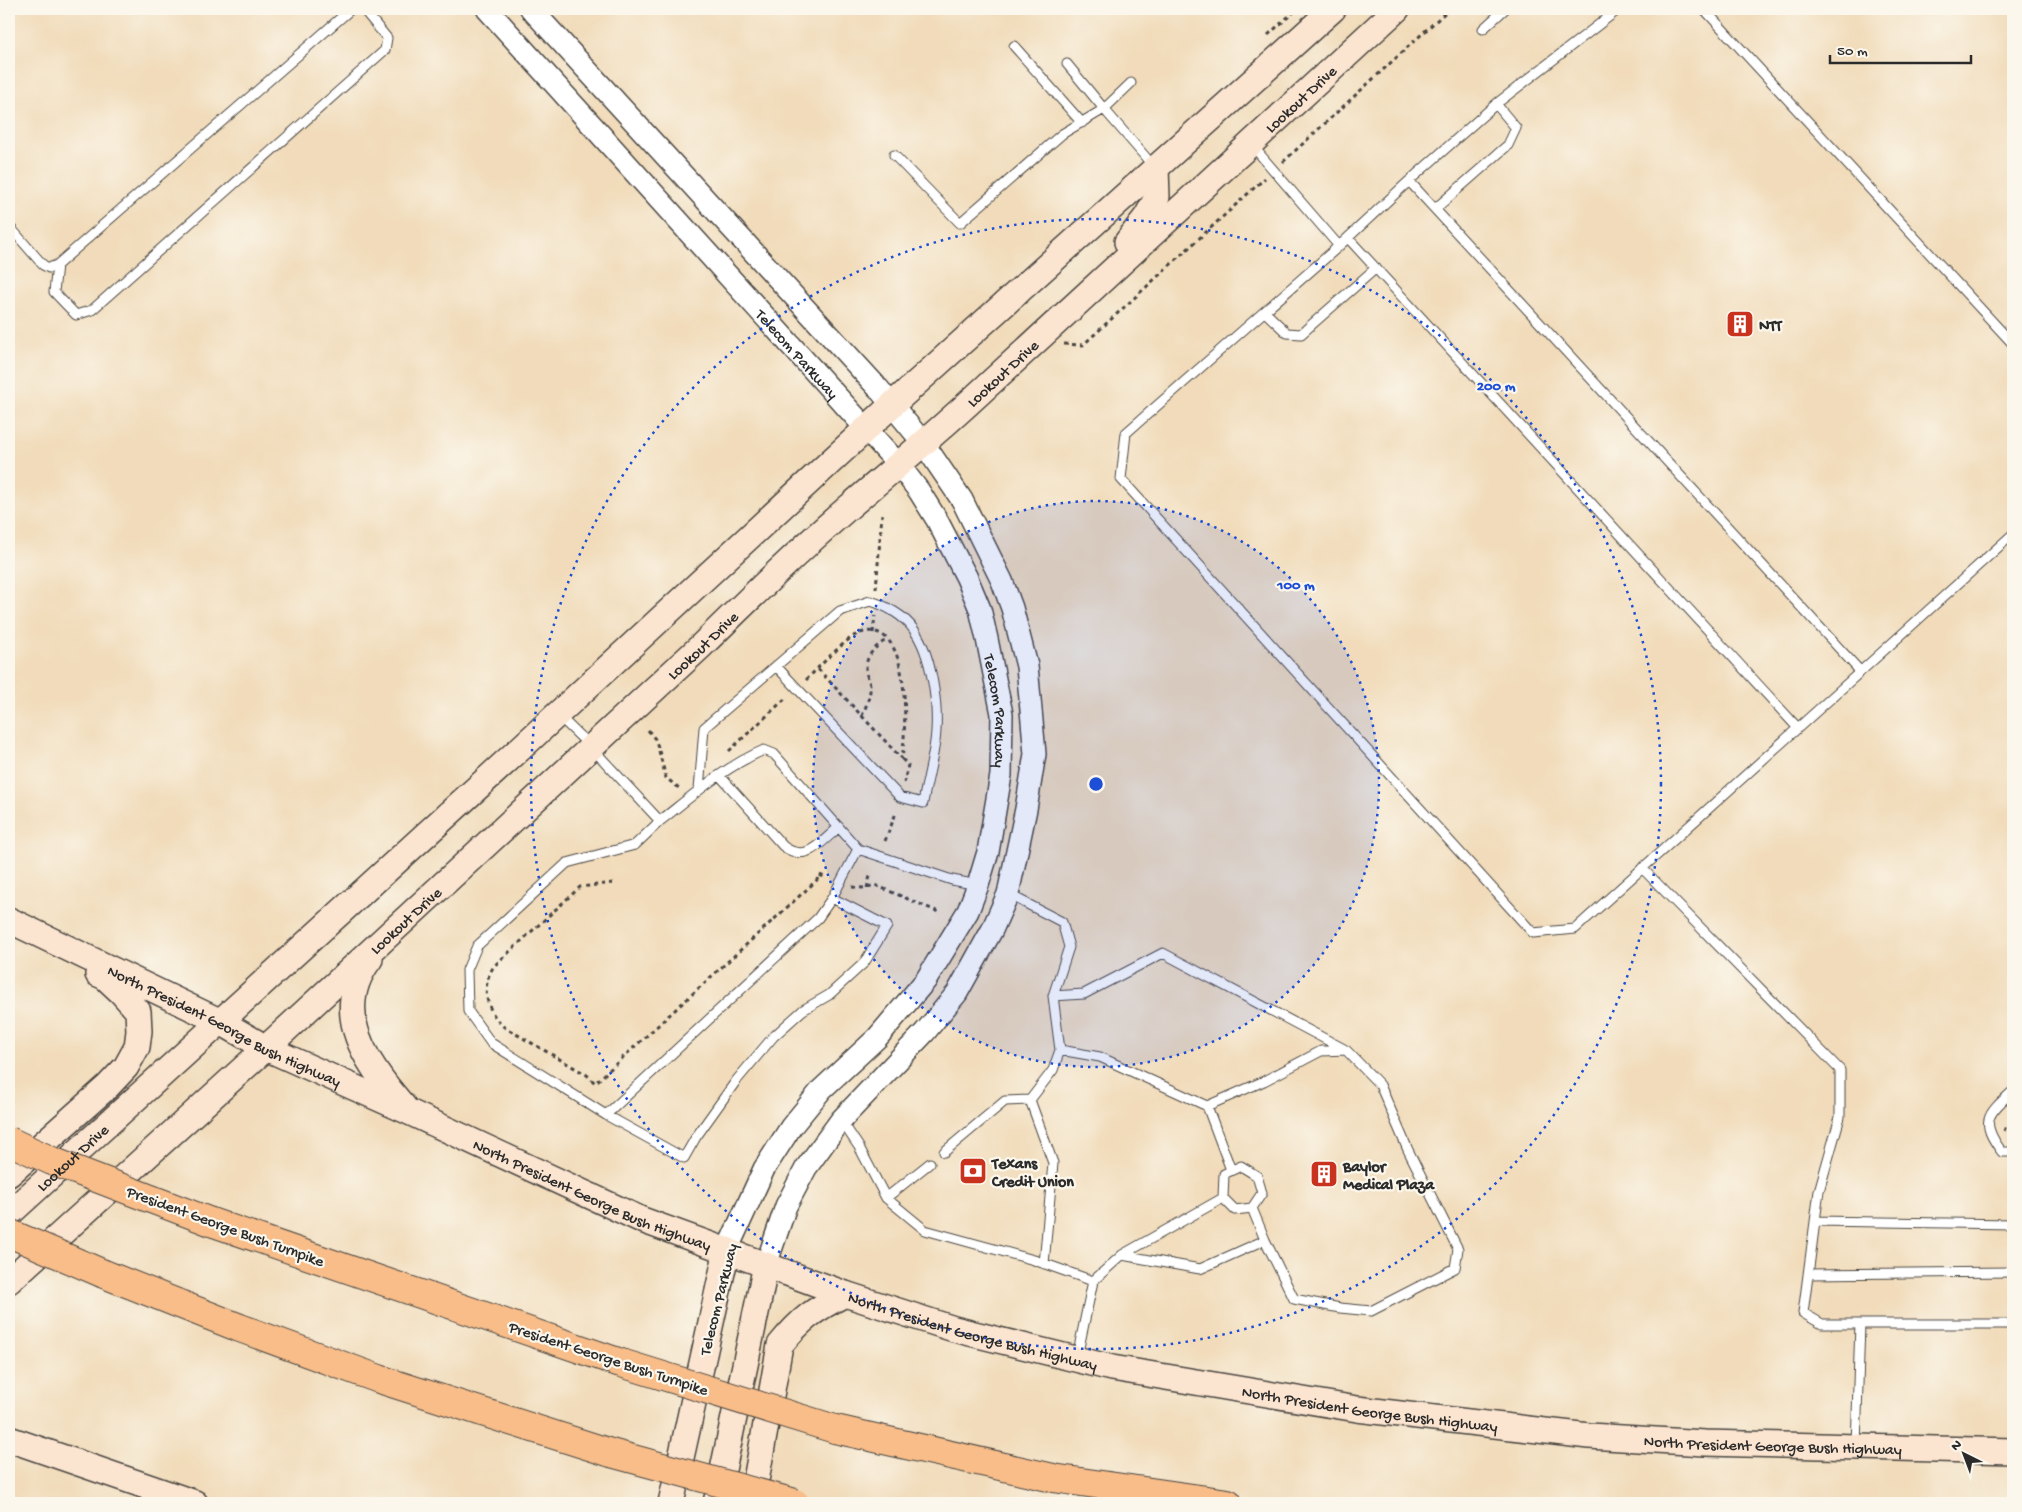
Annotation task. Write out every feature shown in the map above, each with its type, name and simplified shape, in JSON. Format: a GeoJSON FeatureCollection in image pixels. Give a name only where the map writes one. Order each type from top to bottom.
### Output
{"type":"FeatureCollection","features":[{"type":"Feature","properties":{"kind":"highway"},"geometry":{"type":"LineString","coordinates":[[9,1124],[52,1161]]}},
{"type":"Feature","properties":{"kind":"highway","name":"President George Bush Turnpike"},"geometry":{"type":"LineString","coordinates":[[9,1141],[52,1161],[211,1222],[618,1362],[835,1429],[1053,1478],[1228,1503]]}},
{"type":"Feature","properties":{"kind":"highway"},"geometry":{"type":"LineString","coordinates":[[9,1233],[104,1274],[240,1328],[370,1376],[611,1453],[795,1503]]}},
{"type":"Feature","properties":{"kind":"main road","name":"Lookout Drive"},"geometry":{"type":"LineString","coordinates":[[9,1214],[557,714],[893,404],[1333,9]]}},
{"type":"Feature","properties":{"kind":"main road","name":"Lookout Drive"},"geometry":{"type":"LineString","coordinates":[[9,1281],[266,1048],[760,588],[924,444],[1397,9]]}},
{"type":"Feature","properties":{"kind":"main road"},"geometry":{"type":"LineString","coordinates":[[1097,285],[1147,216],[1157,197],[1156,168]]}},
{"type":"Feature","properties":{"kind":"main road","name":"North President George Bush Highway"},"geometry":{"type":"LineString","coordinates":[[9,920],[219,1021],[266,1048],[642,1220],[845,1294],[954,1329],[1112,1368],[1357,1409],[1590,1436],[1704,1443],[2013,1451]]}},
{"type":"Feature","properties":{"kind":"main road"},"geometry":{"type":"LineString","coordinates":[[395,928],[365,965],[355,984],[352,1004],[354,1024],[359,1042],[367,1058],[388,1090],[407,1111]]}},
{"type":"Feature","properties":{"kind":"main road"},"geometry":{"type":"LineString","coordinates":[[9,1174],[108,1086],[126,1067],[137,1047],[139,1030],[138,1011],[105,977],[80,965],[60,945]]}},
{"type":"Feature","properties":{"kind":"main road","name":"Telecom Parkway"},"geometry":{"type":"LineString","coordinates":[[671,1503],[727,1250]]}},
{"type":"Feature","properties":{"kind":"main road","name":"Telecom Parkway"},"geometry":{"type":"LineString","coordinates":[[716,1503],[766,1265]]}},
{"type":"Feature","properties":{"kind":"main road"},"geometry":{"type":"LineString","coordinates":[[752,1503],[780,1345],[796,1326],[814,1310],[845,1294]]}},
{"type":"Feature","properties":{"kind":"main road"},"geometry":{"type":"LineString","coordinates":[[9,1439],[195,1503]]}},
{"type":"Feature","properties":{"kind":"street","name":"Telecom Parkway"},"geometry":{"type":"LineString","coordinates":[[486,9],[899,465],[919,491],[937,520],[967,578],[980,609],[1002,714],[1001,775],[988,852],[968,911],[926,980],[877,1038],[822,1089],[791,1127],[764,1169],[727,1250]]}},
{"type":"Feature","properties":{"kind":"street","name":"Telecom Parkway"},"geometry":{"type":"LineString","coordinates":[[531,9],[893,404],[924,444],[962,500],[991,557],[1012,608],[1027,666],[1035,754],[1026,809],[1008,894],[992,930],[957,993],[925,1032],[841,1120],[806,1168],[786,1206],[766,1265]]}},
{"type":"Feature","properties":{"kind":"street"},"geometry":{"type":"LineString","coordinates":[[978,885],[1008,894]]}},
{"type":"Feature","properties":{"kind":"lane"},"geometry":{"type":"LineString","coordinates":[[56,265],[54,292],[76,315],[92,310],[384,50],[387,38],[363,9]]}},
{"type":"Feature","properties":{"kind":"lane"},"geometry":{"type":"LineString","coordinates":[[1483,29],[1505,9]]}},
{"type":"Feature","properties":{"kind":"lane"},"geometry":{"type":"LineString","coordinates":[[1619,9],[1496,104],[1265,312],[1126,433],[1121,479],[1533,933],[1575,929],[2013,534]]}},
{"type":"Feature","properties":{"kind":"lane"},"geometry":{"type":"LineString","coordinates":[[1704,9],[2013,344]]}},
{"type":"Feature","properties":{"kind":"lane"},"geometry":{"type":"LineString","coordinates":[[9,226],[43,265],[49,268],[56,265],[347,10]]}},
{"type":"Feature","properties":{"kind":"lane"},"geometry":{"type":"LineString","coordinates":[[1014,46],[1082,123]]}},
{"type":"Feature","properties":{"kind":"lane"},"geometry":{"type":"LineString","coordinates":[[1067,64],[1156,168]]}},
{"type":"Feature","properties":{"kind":"lane"},"geometry":{"type":"LineString","coordinates":[[894,155],[960,223],[1062,134],[1104,109],[1131,83]]}},
{"type":"Feature","properties":{"kind":"lane"},"geometry":{"type":"LineString","coordinates":[[1436,209],[1508,144],[1516,128],[1496,104]]}},
{"type":"Feature","properties":{"kind":"lane"},"geometry":{"type":"LineString","coordinates":[[1251,144],[1339,246]]}},
{"type":"Feature","properties":{"kind":"lane"},"geometry":{"type":"LineString","coordinates":[[1409,181],[1860,670]]}},
{"type":"Feature","properties":{"kind":"lane"},"geometry":{"type":"LineString","coordinates":[[1348,238],[1797,728]]}},
{"type":"Feature","properties":{"kind":"lane"},"geometry":{"type":"LineString","coordinates":[[1265,312],[1287,333],[1301,334],[1376,268]]}},
{"type":"Feature","properties":{"kind":"lane"},"geometry":{"type":"LineString","coordinates":[[699,790],[704,728],[776,666],[840,611],[870,601],[899,615],[914,629],[929,662],[935,702],[936,731],[923,803],[900,797],[776,666]]}},
{"type":"Feature","properties":{"kind":"lane"},"geometry":{"type":"LineString","coordinates":[[557,714],[591,747],[660,821]]}},
{"type":"Feature","properties":{"kind":"lane"},"geometry":{"type":"LineString","coordinates":[[832,898],[887,926],[864,963],[829,995],[804,1010],[773,1037],[736,1081],[696,1137],[684,1158],[606,1115],[491,1044],[468,1011],[467,970],[477,946],[567,863],[635,845],[660,821],[699,790],[748,757],[764,750],[774,754],[858,849],[952,880],[978,885]]}},
{"type":"Feature","properties":{"kind":"lane"},"geometry":{"type":"LineString","coordinates":[[720,776],[783,846],[792,853],[801,854],[810,851],[839,827]]}},
{"type":"Feature","properties":{"kind":"lane"},"geometry":{"type":"LineString","coordinates":[[606,1115],[818,918],[832,898],[858,849]]}},
{"type":"Feature","properties":{"kind":"lane"},"geometry":{"type":"LineString","coordinates":[[1642,868],[1840,1070],[1840,1117],[1819,1191],[1803,1313],[1822,1324],[2013,1324]]}},
{"type":"Feature","properties":{"kind":"lane"},"geometry":{"type":"LineString","coordinates":[[944,1152],[1005,1101],[1030,1100],[1054,1070],[1060,1050],[1054,996],[1069,947],[1062,922],[1008,894]]}},
{"type":"Feature","properties":{"kind":"lane"},"geometry":{"type":"LineString","coordinates":[[1054,996],[1084,994],[1163,953],[1346,1050],[1380,1086],[1408,1150],[1458,1249],[1455,1268],[1371,1311],[1340,1308],[1294,1299],[1265,1240],[1252,1208]]}},
{"type":"Feature","properties":{"kind":"lane"},"geometry":{"type":"LineString","coordinates":[[1060,1050],[1100,1057],[1207,1106],[1231,1170]]}},
{"type":"Feature","properties":{"kind":"lane"},"geometry":{"type":"LineString","coordinates":[[1207,1106],[1264,1081],[1321,1051],[1346,1050]]}},
{"type":"Feature","properties":{"kind":"lane"},"geometry":{"type":"LineString","coordinates":[[2013,1091],[1990,1115],[1987,1126],[1991,1137],[2002,1152],[2013,1152]]}},
{"type":"Feature","properties":{"kind":"lane"},"geometry":{"type":"LineString","coordinates":[[1030,1100],[1054,1163],[1044,1264]]}},
{"type":"Feature","properties":{"kind":"lane"},"geometry":{"type":"LineString","coordinates":[[841,1120],[859,1148],[886,1198],[925,1230],[1044,1264],[1093,1281]]}},
{"type":"Feature","properties":{"kind":"lane"},"geometry":{"type":"LineString","coordinates":[[886,1198],[930,1163]]}},
{"type":"Feature","properties":{"kind":"lane"},"geometry":{"type":"LineString","coordinates":[[1241,1166],[1257,1176],[1262,1193],[1252,1208],[1235,1210],[1223,1198],[1224,1174],[1231,1170],[1241,1166]]}},
{"type":"Feature","properties":{"kind":"lane"},"geometry":{"type":"LineString","coordinates":[[1076,1359],[1093,1281],[1122,1254],[1223,1198]]}},
{"type":"Feature","properties":{"kind":"lane"},"geometry":{"type":"LineString","coordinates":[[1815,1221],[2013,1224]]}},
{"type":"Feature","properties":{"kind":"lane"},"geometry":{"type":"LineString","coordinates":[[1122,1254],[1200,1269],[1265,1240]]}},
{"type":"Feature","properties":{"kind":"lane"},"geometry":{"type":"LineString","coordinates":[[1808,1274],[2013,1272]]}},
{"type":"Feature","properties":{"kind":"lane"},"geometry":{"type":"LineString","coordinates":[[1856,1447],[1860,1324]]}},
{"type":"Feature","properties":{"kind":"path"},"geometry":{"type":"LineString","coordinates":[[1286,159],[1449,9]]}},
{"type":"Feature","properties":{"kind":"path"},"geometry":{"type":"LineString","coordinates":[[1063,344],[1083,345],[1261,182]]}},
{"type":"Feature","properties":{"kind":"path"},"geometry":{"type":"LineString","coordinates":[[876,592],[882,514]]}},
{"type":"Feature","properties":{"kind":"path"},"geometry":{"type":"LineString","coordinates":[[873,633],[875,615]]}},
{"type":"Feature","properties":{"kind":"path"},"geometry":{"type":"LineString","coordinates":[[805,680],[852,637],[859,633],[873,633],[888,639],[896,654],[904,692],[905,740],[902,759]]}},
{"type":"Feature","properties":{"kind":"path"},"geometry":{"type":"LineString","coordinates":[[862,716],[869,696],[870,685],[866,670],[868,659],[875,648],[888,639]]}},
{"type":"Feature","properties":{"kind":"path"},"geometry":{"type":"LineString","coordinates":[[818,668],[908,765],[904,783]]}},
{"type":"Feature","properties":{"kind":"path"},"geometry":{"type":"LineString","coordinates":[[729,751],[789,696]]}},
{"type":"Feature","properties":{"kind":"path"},"geometry":{"type":"LineString","coordinates":[[648,730],[655,739],[666,778],[678,788]]}},
{"type":"Feature","properties":{"kind":"path"},"geometry":{"type":"LineString","coordinates":[[885,841],[896,813]]}},
{"type":"Feature","properties":{"kind":"path"},"geometry":{"type":"LineString","coordinates":[[613,883],[580,887],[494,966],[486,982],[488,1003],[497,1021],[504,1027],[588,1075],[595,1083],[817,880],[820,875],[825,877]]}},
{"type":"Feature","properties":{"kind":"path"},"geometry":{"type":"LineString","coordinates":[[867,888],[870,876]]}},
{"type":"Feature","properties":{"kind":"path"},"geometry":{"type":"LineString","coordinates":[[852,887],[867,888],[875,885],[941,913]]}},
{"type":"Feature","properties":{"kind":"place","name":"NTT"},"geometry":{"type":"Point","coordinates":[1740,324]}},
{"type":"Feature","properties":{"kind":"place","name":"Texans Credit Union"},"geometry":{"type":"Point","coordinates":[973,1171]}},
{"type":"Feature","properties":{"kind":"place","name":"Baylor Medical Plaza"},"geometry":{"type":"Point","coordinates":[1324,1174]}}]}
